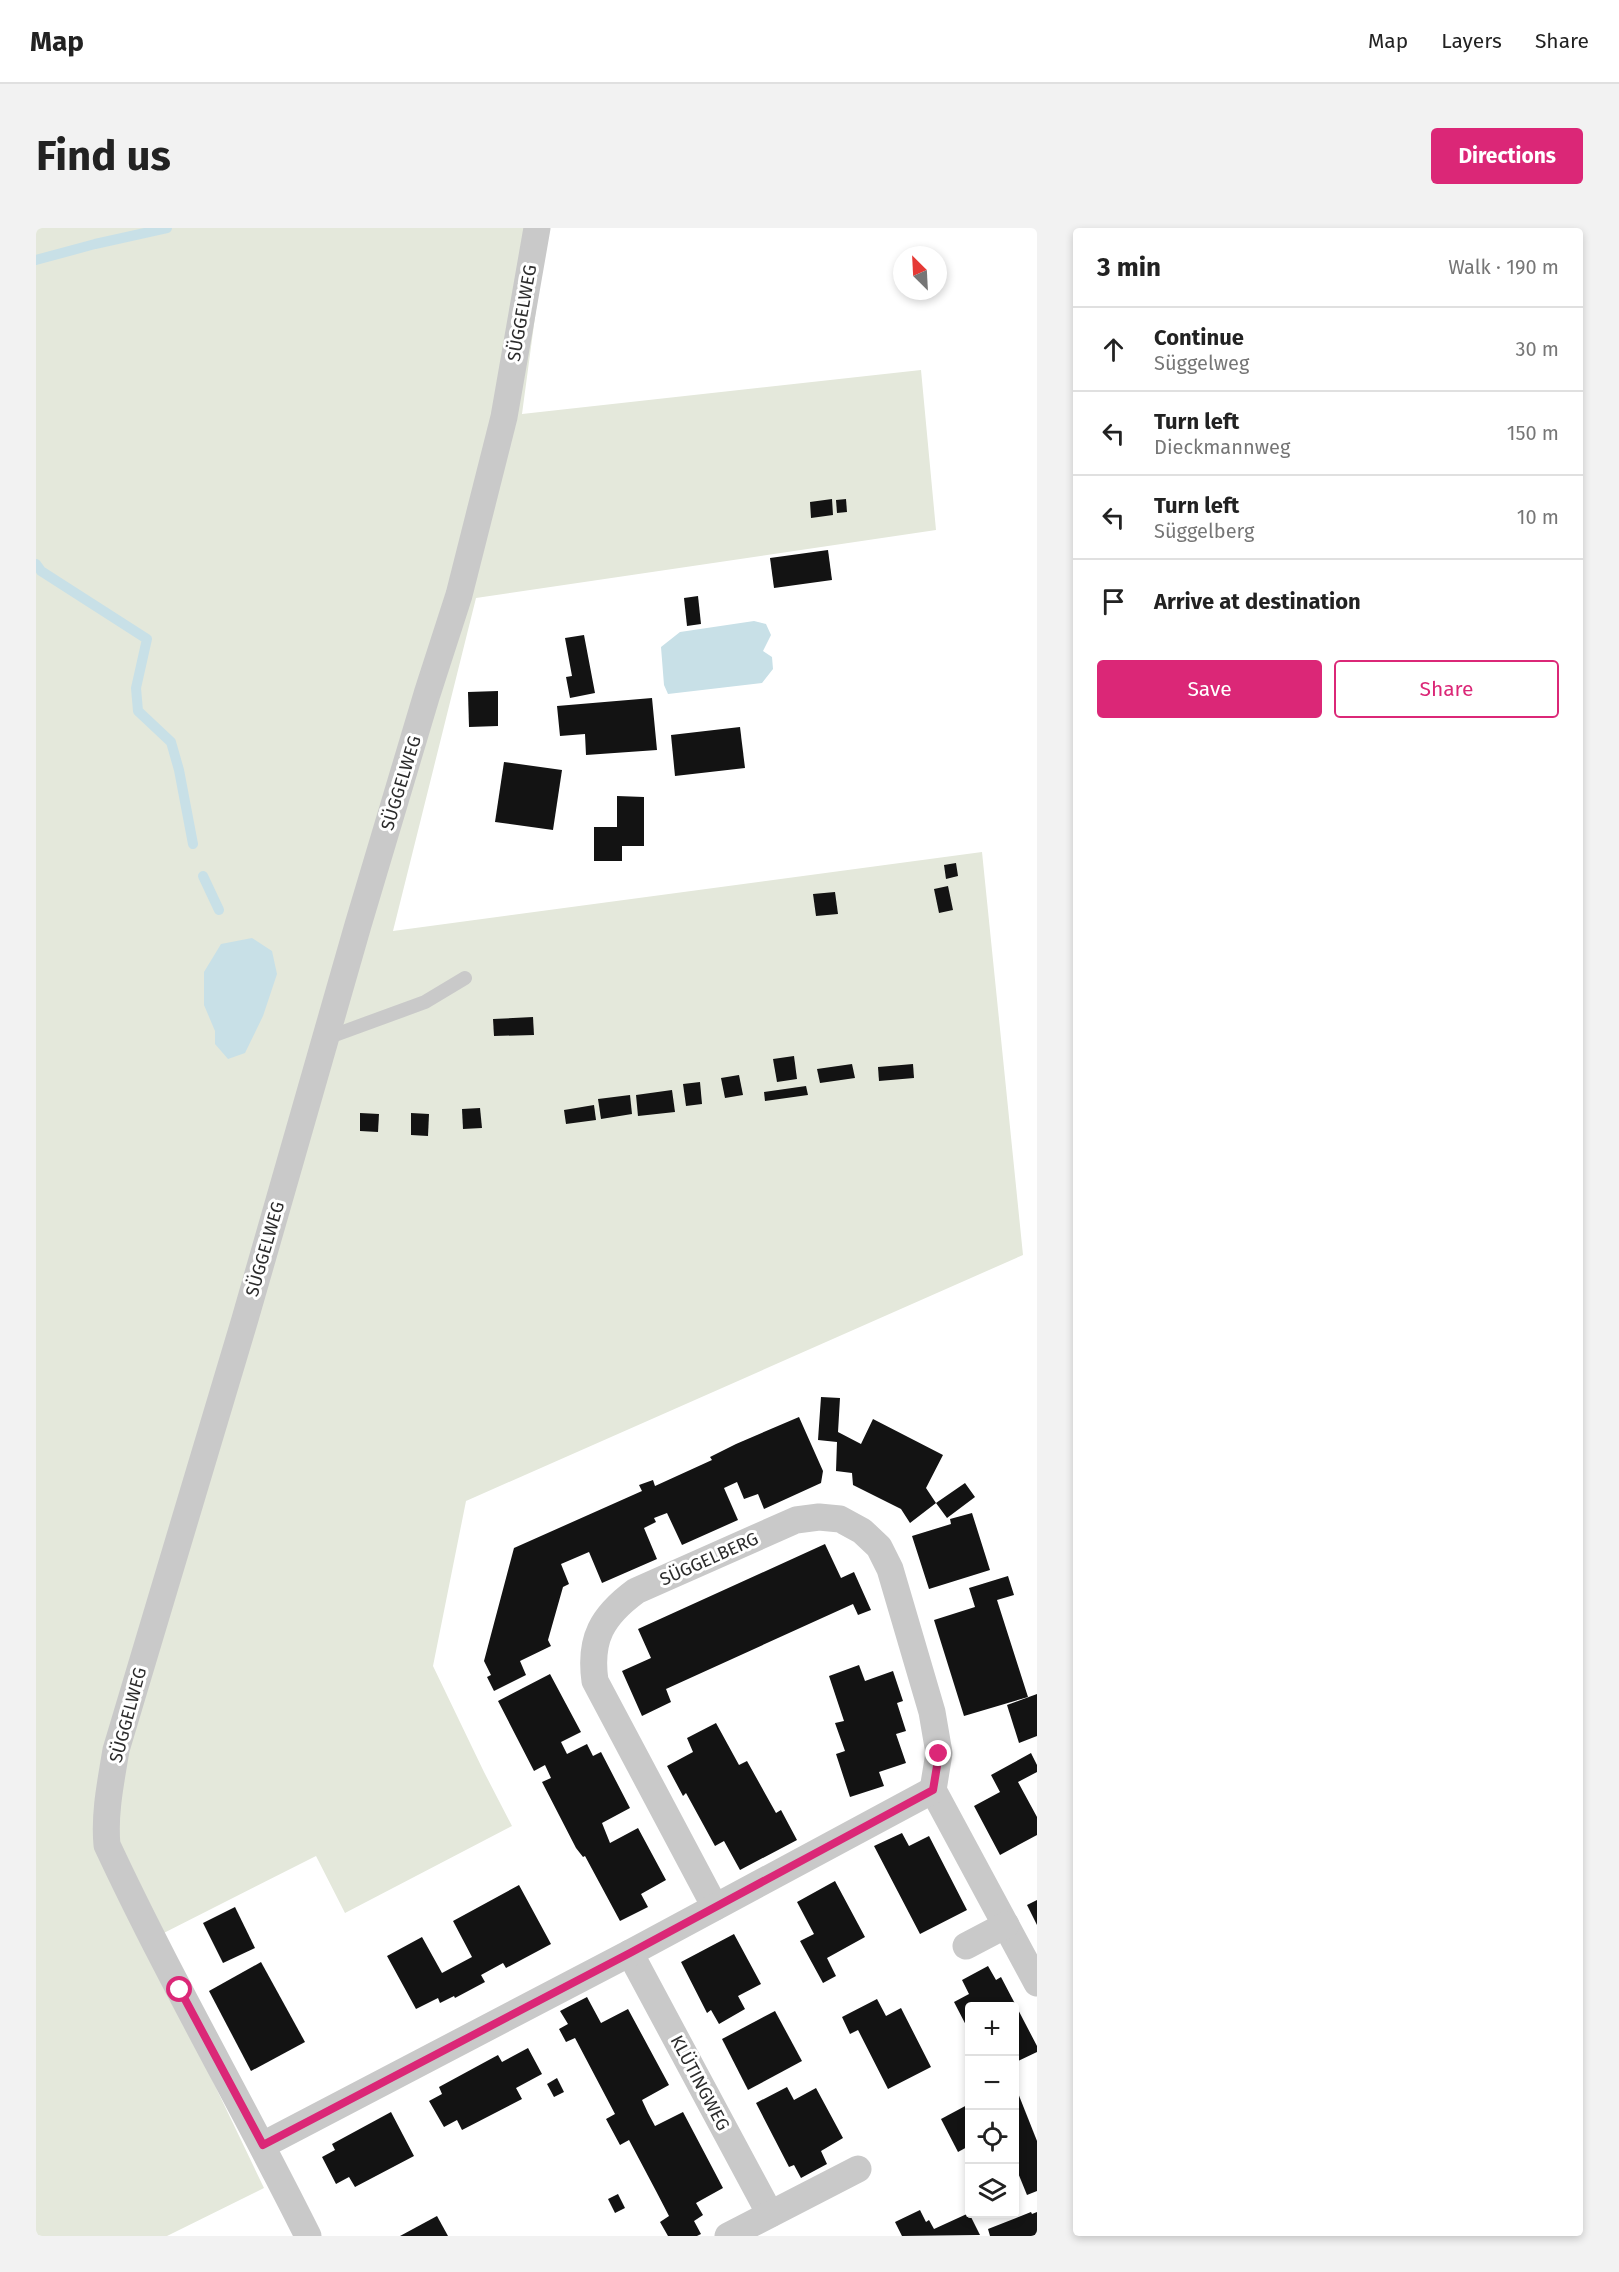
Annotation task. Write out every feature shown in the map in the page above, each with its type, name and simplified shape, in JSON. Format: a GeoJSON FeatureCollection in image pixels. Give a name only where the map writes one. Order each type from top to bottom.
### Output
{"type":"FeatureCollection","features":[{"type":"Feature","properties":{"kind":"street","name":"SÜGGELWEG"},"geometry":{"type":"LineString","coordinates":[[308,2236],[263,2145],[185,2001],[107,1845],[106,1828],[116,1750],[245,1319],[324,1039],[427,694],[459,596],[504,417],[537,228]]}},
{"type":"Feature","properties":{"kind":"street","name":"SÜGGELBERG"},"geometry":{"type":"LineString","coordinates":[[714,1906],[595,1681],[592,1659],[596,1640],[604,1622],[617,1605],[636,1591],[796,1520],[819,1517],[840,1519],[862,1531],[879,1547],[890,1569],[932,1712],[939,1754],[933,1790]]}},
{"type":"Feature","properties":{"kind":"street"},"geometry":{"type":"LineString","coordinates":[[263,2145],[630,1953],[933,1790],[1037,1983]]}},
{"type":"Feature","properties":{"kind":"street"},"geometry":{"type":"LineString","coordinates":[[966,1946],[1006,1925]]}},
{"type":"Feature","properties":{"kind":"street","name":"KLÜTINGWEG"},"geometry":{"type":"LineString","coordinates":[[630,1953],[770,2214]]}},
{"type":"Feature","properties":{"kind":"street"},"geometry":{"type":"LineString","coordinates":[[728,2236],[858,2169]]}},
{"type":"Feature","properties":{"kind":"lane"},"geometry":{"type":"LineString","coordinates":[[324,1039],[425,1002],[465,978]]}},
{"type":"Feature","properties":{"kind":"shaded area"},"geometry":{"type":"Polygon","coordinates":[[[36,228],[547,228],[522,414],[921,370],[936,530],[476,598],[393,931],[982,852],[1023,1255],[466,1501],[433,1666],[512,1826],[345,1913],[316,1856],[146,1942],[264,2188],[167,2236],[36,2236],[36,228]]]}},
{"type":"Feature","properties":{"kind":"water"},"geometry":{"type":"Polygon","coordinates":[[[754,621],[766,624],[771,635],[763,651],[772,657],[773,669],[762,683],[668,694],[664,685],[661,647],[680,632],[754,621]]]}},
{"type":"Feature","properties":{"kind":"water"},"geometry":{"type":"Polygon","coordinates":[[[252,938],[272,951],[277,974],[263,1016],[245,1053],[228,1059],[215,1044],[215,1031],[204,1005],[204,972],[221,944],[252,938]]]}},
{"type":"Feature","properties":{"kind":"building"},"geometry":{"type":"Polygon","coordinates":[[[832,499],[833,515],[811,518],[810,502],[832,499]]]}},
{"type":"Feature","properties":{"kind":"building"},"geometry":{"type":"Polygon","coordinates":[[[846,499],[847,512],[837,513],[836,500],[846,499]]]}},
{"type":"Feature","properties":{"kind":"building"},"geometry":{"type":"Polygon","coordinates":[[[828,550],[832,580],[774,588],[770,558],[828,550]]]}},
{"type":"Feature","properties":{"kind":"building"},"geometry":{"type":"Polygon","coordinates":[[[698,596],[701,624],[687,626],[684,598],[698,596]]]}},
{"type":"Feature","properties":{"kind":"building"},"geometry":{"type":"Polygon","coordinates":[[[584,635],[595,693],[570,698],[566,677],[572,676],[565,638],[584,635]]]}},
{"type":"Feature","properties":{"kind":"building"},"geometry":{"type":"Polygon","coordinates":[[[498,691],[498,726],[469,727],[468,692],[498,691]]]}},
{"type":"Feature","properties":{"kind":"building"},"geometry":{"type":"Polygon","coordinates":[[[652,698],[657,750],[586,755],[585,734],[560,736],[557,706],[652,698]]]}},
{"type":"Feature","properties":{"kind":"building"},"geometry":{"type":"Polygon","coordinates":[[[740,727],[745,768],[675,776],[671,735],[740,727]]]}},
{"type":"Feature","properties":{"kind":"building"},"geometry":{"type":"Polygon","coordinates":[[[504,762],[562,770],[553,830],[495,822],[504,762]]]}},
{"type":"Feature","properties":{"kind":"building"},"geometry":{"type":"Polygon","coordinates":[[[617,796],[644,797],[644,846],[622,846],[622,861],[594,861],[594,827],[617,827],[617,796]]]}},
{"type":"Feature","properties":{"kind":"building"},"geometry":{"type":"Polygon","coordinates":[[[956,863],[958,876],[946,879],[944,865],[956,863]]]}},
{"type":"Feature","properties":{"kind":"building"},"geometry":{"type":"Polygon","coordinates":[[[948,886],[953,910],[939,913],[934,889],[948,886]]]}},
{"type":"Feature","properties":{"kind":"building"},"geometry":{"type":"Polygon","coordinates":[[[835,892],[838,914],[816,916],[813,894],[835,892]]]}},
{"type":"Feature","properties":{"kind":"building"},"geometry":{"type":"Polygon","coordinates":[[[533,1017],[534,1035],[494,1036],[493,1019],[533,1017]]]}},
{"type":"Feature","properties":{"kind":"building"},"geometry":{"type":"Polygon","coordinates":[[[794,1056],[797,1079],[777,1082],[773,1059],[794,1056]]]}},
{"type":"Feature","properties":{"kind":"building"},"geometry":{"type":"Polygon","coordinates":[[[852,1064],[855,1078],[820,1083],[817,1069],[852,1064]]]}},
{"type":"Feature","properties":{"kind":"building"},"geometry":{"type":"Polygon","coordinates":[[[913,1064],[914,1078],[879,1081],[878,1067],[913,1064]]]}},
{"type":"Feature","properties":{"kind":"building"},"geometry":{"type":"Polygon","coordinates":[[[739,1075],[743,1095],[725,1098],[721,1078],[739,1075]]]}},
{"type":"Feature","properties":{"kind":"building"},"geometry":{"type":"Polygon","coordinates":[[[700,1082],[702,1104],[686,1106],[683,1084],[700,1082]]]}},
{"type":"Feature","properties":{"kind":"building"},"geometry":{"type":"Polygon","coordinates":[[[806,1086],[808,1095],[765,1101],[764,1092],[806,1086]]]}},
{"type":"Feature","properties":{"kind":"building"},"geometry":{"type":"Polygon","coordinates":[[[672,1090],[675,1112],[638,1116],[636,1095],[672,1090]]]}},
{"type":"Feature","properties":{"kind":"building"},"geometry":{"type":"Polygon","coordinates":[[[630,1095],[632,1114],[601,1119],[598,1099],[630,1095]]]}},
{"type":"Feature","properties":{"kind":"building"},"geometry":{"type":"Polygon","coordinates":[[[594,1105],[596,1120],[566,1124],[564,1110],[594,1105]]]}},
{"type":"Feature","properties":{"kind":"building"},"geometry":{"type":"Polygon","coordinates":[[[480,1108],[482,1128],[463,1129],[462,1109],[480,1108]]]}},
{"type":"Feature","properties":{"kind":"building"},"geometry":{"type":"Polygon","coordinates":[[[360,1113],[379,1114],[378,1132],[360,1131],[360,1113]]]}},
{"type":"Feature","properties":{"kind":"building"},"geometry":{"type":"Polygon","coordinates":[[[411,1113],[429,1114],[428,1136],[411,1135],[411,1113]]]}},
{"type":"Feature","properties":{"kind":"building"},"geometry":{"type":"Polygon","coordinates":[[[821,1397],[840,1398],[838,1432],[861,1444],[873,1419],[943,1455],[926,1488],[936,1503],[910,1523],[901,1509],[853,1485],[852,1473],[836,1471],[837,1442],[818,1440],[821,1397]]]}},
{"type":"Feature","properties":{"kind":"building"},"geometry":{"type":"Polygon","coordinates":[[[799,1417],[823,1471],[821,1483],[764,1509],[758,1494],[744,1499],[737,1482],[724,1488],[738,1520],[682,1545],[667,1513],[654,1518],[656,1522],[644,1528],[657,1559],[602,1583],[589,1552],[561,1564],[569,1584],[563,1587],[548,1640],[551,1646],[520,1661],[526,1675],[494,1691],[487,1677],[491,1675],[484,1661],[514,1548],[642,1491],[639,1485],[653,1480],[655,1486],[712,1460],[710,1457],[736,1444],[799,1417]]]}},
{"type":"Feature","properties":{"kind":"building"},"geometry":{"type":"Polygon","coordinates":[[[965,1483],[975,1497],[947,1518],[936,1503],[965,1483]]]}},
{"type":"Feature","properties":{"kind":"building"},"geometry":{"type":"Polygon","coordinates":[[[972,1513],[990,1570],[929,1589],[912,1536],[951,1524],[950,1519],[972,1513]]]}},
{"type":"Feature","properties":{"kind":"building"},"geometry":{"type":"Polygon","coordinates":[[[825,1544],[841,1578],[854,1572],[871,1610],[858,1615],[853,1604],[666,1689],[671,1702],[642,1716],[622,1671],[651,1658],[638,1629],[825,1544]]]}},
{"type":"Feature","properties":{"kind":"building"},"geometry":{"type":"Polygon","coordinates":[[[1008,1576],[1014,1595],[997,1600],[1028,1697],[964,1716],[934,1620],[975,1607],[969,1588],[1008,1576]]]}},
{"type":"Feature","properties":{"kind":"building"},"geometry":{"type":"Polygon","coordinates":[[[859,1665],[865,1681],[893,1671],[903,1701],[897,1703],[906,1731],[896,1734],[906,1763],[879,1772],[884,1786],[850,1797],[836,1754],[845,1751],[835,1723],[844,1721],[829,1676],[859,1665]]]}},
{"type":"Feature","properties":{"kind":"building"},"geometry":{"type":"Polygon","coordinates":[[[550,1674],[581,1732],[561,1742],[567,1754],[587,1744],[593,1756],[601,1752],[630,1808],[602,1823],[610,1843],[638,1828],[666,1880],[641,1894],[648,1907],[620,1921],[585,1856],[583,1857],[576,1848],[542,1782],[551,1778],[545,1765],[534,1771],[498,1701],[550,1674]]]}},
{"type":"Feature","properties":{"kind":"building"},"geometry":{"type":"Polygon","coordinates":[[[1037,1694],[1037,1736],[1019,1743],[1007,1705],[1037,1694]]]}},
{"type":"Feature","properties":{"kind":"building"},"geometry":{"type":"Polygon","coordinates":[[[716,1723],[739,1765],[747,1761],[776,1813],[781,1810],[797,1840],[740,1870],[724,1841],[715,1846],[686,1793],[683,1796],[667,1766],[693,1752],[687,1738],[716,1723]]]}},
{"type":"Feature","properties":{"kind":"building"},"geometry":{"type":"Polygon","coordinates":[[[1031,1753],[1037,1765],[1037,1772],[1018,1782],[1037,1817],[1037,1835],[1000,1855],[974,1806],[1000,1792],[991,1775],[1031,1753]]]}},
{"type":"Feature","properties":{"kind":"building"},"geometry":{"type":"Polygon","coordinates":[[[902,1833],[909,1846],[929,1836],[967,1910],[920,1934],[874,1846],[902,1833]]]}},
{"type":"Feature","properties":{"kind":"building"},"geometry":{"type":"Polygon","coordinates":[[[835,1881],[865,1937],[827,1958],[836,1976],[823,1983],[800,1941],[814,1934],[797,1902],[835,1881]]]}},
{"type":"Feature","properties":{"kind":"building"},"geometry":{"type":"Polygon","coordinates":[[[519,1885],[551,1944],[506,1968],[503,1963],[481,1975],[485,1982],[455,1998],[454,1996],[440,2003],[438,1998],[416,2009],[387,1956],[422,1937],[442,1973],[472,1957],[453,1921],[519,1885]]]}},
{"type":"Feature","properties":{"kind":"building"},"geometry":{"type":"Polygon","coordinates":[[[1037,1900],[1037,1925],[1027,1905],[1037,1900]]]}},
{"type":"Feature","properties":{"kind":"building"},"geometry":{"type":"Polygon","coordinates":[[[235,1907],[255,1948],[223,1963],[203,1923],[235,1907]]]}},
{"type":"Feature","properties":{"kind":"building"},"geometry":{"type":"Polygon","coordinates":[[[734,1934],[761,1984],[738,1996],[745,2009],[719,2024],[711,2010],[707,2013],[681,1962],[734,1934]]]}},
{"type":"Feature","properties":{"kind":"building"},"geometry":{"type":"Polygon","coordinates":[[[261,1962],[305,2042],[251,2071],[209,1991],[261,1962]]]}},
{"type":"Feature","properties":{"kind":"building"},"geometry":{"type":"Polygon","coordinates":[[[988,1966],[996,1980],[1001,1977],[1014,2002],[965,2002],[965,2023],[954,2002],[969,1994],[962,1980],[988,1966]]]}},
{"type":"Feature","properties":{"kind":"building"},"geometry":{"type":"Polygon","coordinates":[[[587,1997],[601,2023],[628,2009],[669,2085],[642,2100],[648,2113],[655,2126],[683,2112],[723,2188],[696,2203],[703,2215],[694,2221],[701,2234],[697,2236],[668,2236],[660,2222],[669,2216],[656,2191],[629,2140],[620,2145],[606,2119],[615,2114],[575,2038],[566,2042],[559,2029],[568,2024],[560,2011],[587,1997]]]}},
{"type":"Feature","properties":{"kind":"building"},"geometry":{"type":"Polygon","coordinates":[[[877,1999],[886,2016],[901,2008],[931,2067],[888,2089],[858,2030],[850,2034],[842,2017],[877,1999]]]}},
{"type":"Feature","properties":{"kind":"building"},"geometry":{"type":"Polygon","coordinates":[[[775,2011],[802,2061],[748,2090],[722,2039],[775,2011]]]}},
{"type":"Feature","properties":{"kind":"building"},"geometry":{"type":"Polygon","coordinates":[[[1019,2012],[1037,2046],[1037,2052],[1019,2061],[1019,2012]]]}},
{"type":"Feature","properties":{"kind":"building"},"geometry":{"type":"Polygon","coordinates":[[[528,2048],[542,2074],[516,2088],[522,2099],[462,2130],[457,2120],[444,2127],[429,2101],[442,2094],[439,2087],[498,2055],[502,2062],[528,2048]]]}},
{"type":"Feature","properties":{"kind":"building"},"geometry":{"type":"Polygon","coordinates":[[[557,2078],[564,2092],[554,2097],[547,2084],[557,2078]]]}},
{"type":"Feature","properties":{"kind":"building"},"geometry":{"type":"Polygon","coordinates":[[[787,2087],[794,2100],[816,2088],[843,2138],[821,2151],[827,2164],[801,2178],[794,2165],[789,2167],[756,2103],[787,2087]]]}},
{"type":"Feature","properties":{"kind":"building"},"geometry":{"type":"Polygon","coordinates":[[[1019,2096],[1037,2141],[1037,2191],[1027,2195],[1019,2175],[1019,2096]]]}},
{"type":"Feature","properties":{"kind":"building"},"geometry":{"type":"Polygon","coordinates":[[[965,2106],[965,2148],[958,2152],[941,2119],[965,2106]]]}},
{"type":"Feature","properties":{"kind":"building"},"geometry":{"type":"Polygon","coordinates":[[[391,2112],[414,2156],[355,2187],[349,2177],[336,2184],[322,2157],[335,2150],[332,2144],[391,2112]]]}},
{"type":"Feature","properties":{"kind":"building"},"geometry":{"type":"Polygon","coordinates":[[[618,2194],[625,2208],[615,2213],[608,2199],[618,2194]]]}},
{"type":"Feature","properties":{"kind":"building"},"geometry":{"type":"Polygon","coordinates":[[[920,2210],[926,2222],[929,2220],[934,2229],[965,2215],[965,2218],[972,2218],[980,2235],[902,2236],[895,2222],[920,2210]]]}},
{"type":"Feature","properties":{"kind":"building"},"geometry":{"type":"Polygon","coordinates":[[[1037,2212],[1037,2236],[990,2236],[988,2229],[1037,2212]]]}},
{"type":"Feature","properties":{"kind":"building"},"geometry":{"type":"Polygon","coordinates":[[[437,2216],[448,2236],[400,2236],[437,2216]]]}},
{"type":"Feature","properties":{"kind":"waterway"},"geometry":{"type":"LineString","coordinates":[[36,260],[167,228]]}},
{"type":"Feature","properties":{"kind":"waterway"},"geometry":{"type":"LineString","coordinates":[[36,564],[41,571],[147,639],[136,688],[138,711],[171,742],[179,770],[193,844]]}},
{"type":"Feature","properties":{"kind":"waterway"},"geometry":{"type":"LineString","coordinates":[[203,876],[219,910]]}},
{"type":"Feature","properties":{"kind":"route"},"geometry":{"type":"LineString","coordinates":[[180,1990],[263,2145],[630,1953],[933,1790],[939,1754]]}}]}
